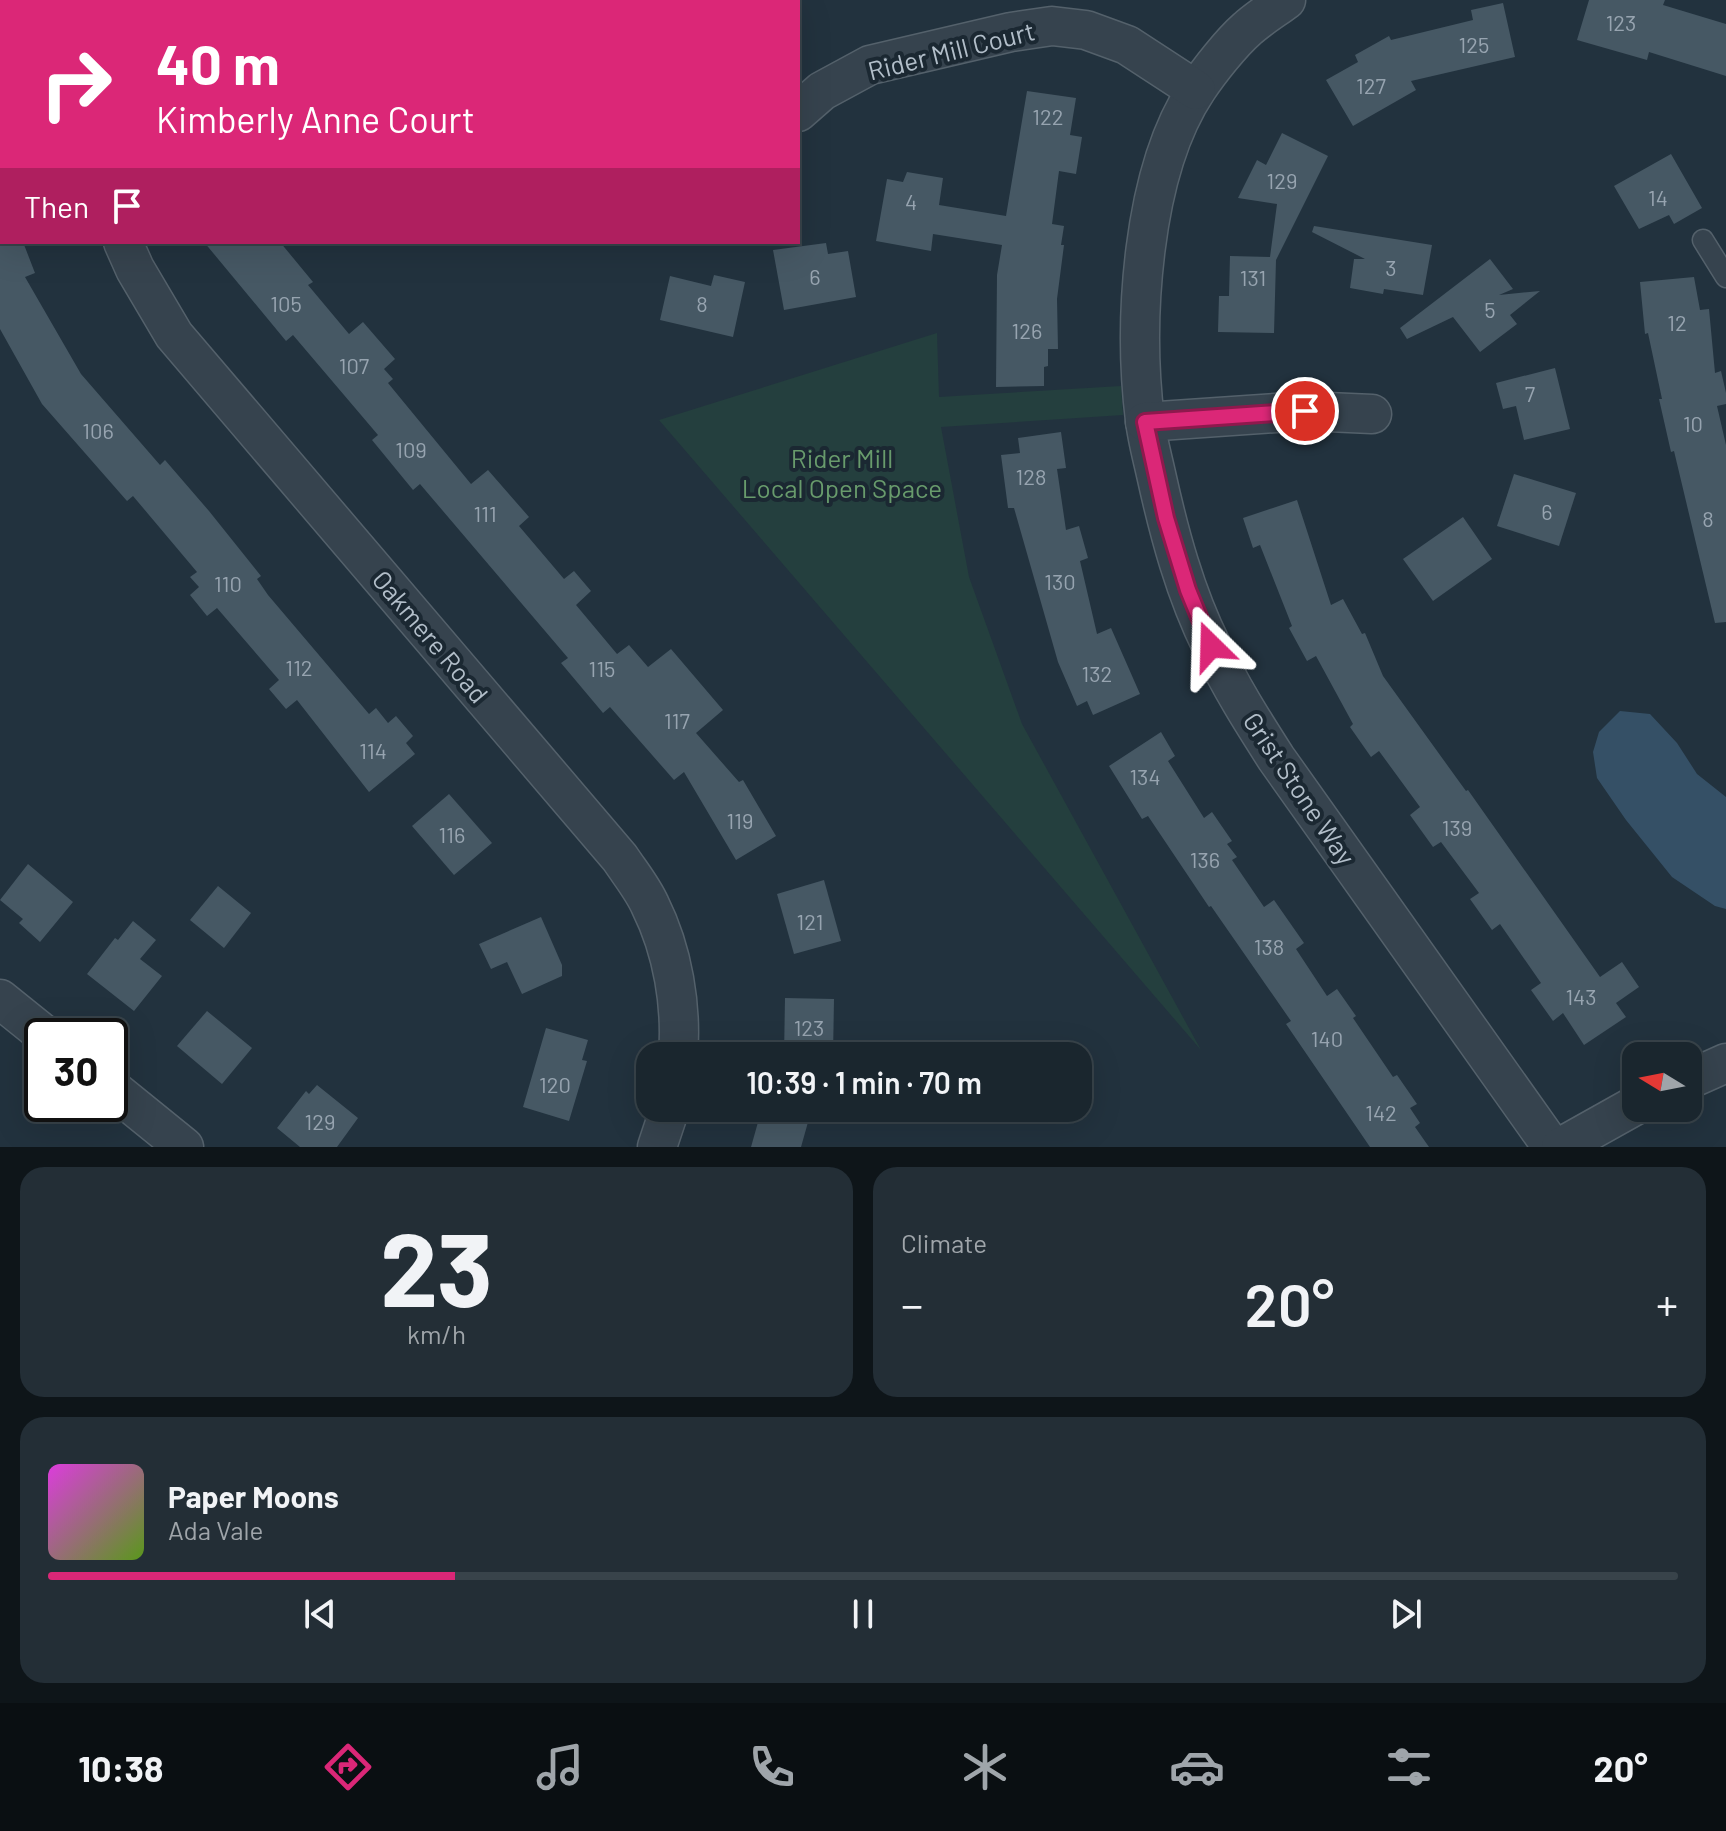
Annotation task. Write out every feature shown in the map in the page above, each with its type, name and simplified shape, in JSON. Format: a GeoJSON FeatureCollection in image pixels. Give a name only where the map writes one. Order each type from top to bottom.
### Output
{"type":"FeatureCollection","features":[{"type":"Feature","properties":{"kind":"street","name":"Grist Stone Way"},"geometry":{"type":"LineString","coordinates":[[1286,0],[1246,30],[1196,90],[1168,148],[1154,198],[1143,276],[1141,354],[1145,422],[1166,518],[1188,590],[1211,646],[1238,698],[1276,758],[1552,1147]]}},
{"type":"Feature","properties":{"kind":"street","name":"Rider Mill Court"},"geometry":{"type":"LineString","coordinates":[[800,110],[822,91],[870,65],[1011,32],[1052,26],[1086,30],[1127,45],[1196,90]]}},
{"type":"Feature","properties":{"kind":"street","name":"Oakmere Road"},"geometry":{"type":"LineString","coordinates":[[124,244],[174,335],[620,858],[650,904],[665,943],[676,989],[678,1042]]}},
{"type":"Feature","properties":{"kind":"street"},"geometry":{"type":"LineString","coordinates":[[1145,422],[1305,411],[1372,414]]}},
{"type":"Feature","properties":{"kind":"street"},"geometry":{"type":"LineString","coordinates":[[0,999],[24,1018]]}},
{"type":"Feature","properties":{"kind":"street"},"geometry":{"type":"LineString","coordinates":[[1702,1074],[1726,1063]]}},
{"type":"Feature","properties":{"kind":"street"},"geometry":{"type":"LineString","coordinates":[[128,1102],[184,1147]]}},
{"type":"Feature","properties":{"kind":"street"},"geometry":{"type":"LineString","coordinates":[[1561,1147],[1622,1113]]}},
{"type":"Feature","properties":{"kind":"street"},"geometry":{"type":"LineString","coordinates":[[657,1147],[665,1122]]}},
{"type":"Feature","properties":{"kind":"lane"},"geometry":{"type":"LineString","coordinates":[[1703,240],[1726,277]]}},
{"type":"Feature","properties":{"kind":"green space","name":"Rider Mill Local Open Space"},"geometry":{"type":"Polygon","coordinates":[[[937,333],[939,397],[1121,386],[1123,415],[941,427],[969,577],[1022,724],[1201,1050],[659,420],[937,333]]]}},
{"type":"Feature","properties":{"kind":"water"},"geometry":{"type":"Polygon","coordinates":[[[1620,711],[1650,714],[1677,743],[1697,774],[1726,797],[1726,909],[1715,906],[1672,877],[1597,778],[1593,752],[1599,732],[1620,711]]]}},
{"type":"Feature","properties":{"kind":"building"},"geometry":{"type":"Polygon","coordinates":[[[1589,0],[1665,0],[1663,5],[1726,24],[1726,76],[1649,52],[1647,60],[1577,40],[1589,0]]]}},
{"type":"Feature","properties":{"kind":"building"},"geometry":{"type":"Polygon","coordinates":[[[1503,3],[1515,57],[1411,81],[1416,90],[1353,126],[1326,80],[1358,62],[1355,55],[1389,36],[1391,40],[1473,20],[1471,10],[1503,3]]]}},
{"type":"Feature","properties":{"kind":"building"},"geometry":{"type":"Polygon","coordinates":[[[1027,91],[1076,98],[1070,135],[1082,137],[1076,174],[1059,171],[1052,224],[1064,226],[1057,299],[1058,349],[1048,349],[1044,386],[996,387],[997,275],[1002,245],[933,234],[931,251],[876,241],[887,179],[903,182],[907,172],[943,178],[939,205],[1006,216],[1027,91]]]}},
{"type":"Feature","properties":{"kind":"building"},"geometry":{"type":"Polygon","coordinates":[[[1282,133],[1328,156],[1276,260],[1274,333],[1218,332],[1219,296],[1229,296],[1230,256],[1270,257],[1277,204],[1238,198],[1257,160],[1266,165],[1282,133]]]}},
{"type":"Feature","properties":{"kind":"building"},"geometry":{"type":"Polygon","coordinates":[[[1671,154],[1702,208],[1674,224],[1669,215],[1639,229],[1614,186],[1671,154]]]}},
{"type":"Feature","properties":{"kind":"building"},"geometry":{"type":"Polygon","coordinates":[[[1314,226],[1432,245],[1423,295],[1384,289],[1383,294],[1350,288],[1354,259],[1365,259],[1312,232],[1314,226]]]}},
{"type":"Feature","properties":{"kind":"building"},"geometry":{"type":"Polygon","coordinates":[[[826,243],[828,254],[848,251],[856,297],[784,310],[773,250],[826,243]]]}},
{"type":"Feature","properties":{"kind":"building"},"geometry":{"type":"Polygon","coordinates":[[[0,244],[24,244],[35,273],[25,277],[81,374],[160,465],[165,460],[209,511],[261,576],[257,579],[268,595],[369,714],[376,708],[388,723],[396,716],[413,736],[406,743],[415,754],[369,792],[297,700],[286,709],[269,689],[279,680],[217,608],[207,616],[190,595],[199,587],[190,577],[197,572],[133,496],[127,501],[42,404],[0,329],[0,244]]]}},
{"type":"Feature","properties":{"kind":"building"},"geometry":{"type":"Polygon","coordinates":[[[206,244],[282,244],[313,282],[308,285],[349,334],[363,322],[395,359],[384,369],[393,379],[388,383],[471,484],[488,470],[529,517],[519,526],[564,579],[574,571],[591,591],[576,605],[617,654],[629,645],[648,667],[671,649],[723,710],[696,733],[739,782],[743,780],[776,836],[736,860],[684,772],[674,780],[610,707],[603,713],[561,663],[568,658],[420,484],[413,490],[372,440],[378,435],[293,335],[286,341],[206,244]]]}},
{"type":"Feature","properties":{"kind":"building"},"geometry":{"type":"Polygon","coordinates":[[[1490,259],[1513,289],[1499,295],[1540,291],[1510,315],[1517,324],[1480,352],[1453,317],[1407,339],[1400,328],[1490,259]]]}},
{"type":"Feature","properties":{"kind":"building"},"geometry":{"type":"Polygon","coordinates":[[[714,275],[745,282],[733,337],[660,320],[670,276],[711,286],[714,275]]]}},
{"type":"Feature","properties":{"kind":"building"},"geometry":{"type":"Polygon","coordinates":[[[1694,277],[1700,310],[1709,309],[1715,373],[1721,371],[1726,393],[1726,404],[1717,406],[1726,445],[1726,622],[1715,623],[1659,399],[1662,399],[1648,333],[1645,334],[1640,282],[1694,277]]]}},
{"type":"Feature","properties":{"kind":"building"},"geometry":{"type":"Polygon","coordinates":[[[1555,368],[1570,429],[1524,440],[1516,406],[1503,409],[1496,383],[1555,368]]]}},
{"type":"Feature","properties":{"kind":"building"},"geometry":{"type":"Polygon","coordinates":[[[1061,432],[1066,468],[1057,469],[1066,530],[1079,526],[1088,558],[1080,561],[1097,634],[1111,628],[1140,694],[1093,715],[1087,701],[1077,706],[1058,662],[1014,508],[1008,508],[1001,455],[1020,453],[1018,438],[1061,432]]]}},
{"type":"Feature","properties":{"kind":"building"},"geometry":{"type":"Polygon","coordinates":[[[1514,474],[1576,493],[1559,546],[1497,526],[1514,474]]]}},
{"type":"Feature","properties":{"kind":"building"},"geometry":{"type":"Polygon","coordinates":[[[1297,500],[1331,605],[1343,599],[1362,634],[1365,633],[1383,676],[1600,977],[1622,962],[1639,987],[1616,1003],[1626,1017],[1584,1045],[1563,1013],[1553,1021],[1531,990],[1541,983],[1500,924],[1492,930],[1470,899],[1479,893],[1441,842],[1433,847],[1410,815],[1420,807],[1379,751],[1371,757],[1350,727],[1353,724],[1316,656],[1307,661],[1289,628],[1292,626],[1260,545],[1253,548],[1243,518],[1297,500]]]}},
{"type":"Feature","properties":{"kind":"building"},"geometry":{"type":"Polygon","coordinates":[[[1463,517],[1492,559],[1433,601],[1403,559],[1463,517]]]}},
{"type":"Feature","properties":{"kind":"building"},"geometry":{"type":"Polygon","coordinates":[[[1161,732],[1175,756],[1168,761],[1204,818],[1212,812],[1232,841],[1227,844],[1237,857],[1232,860],[1264,907],[1274,900],[1304,943],[1296,949],[1327,996],[1337,989],[1393,1077],[1397,1075],[1417,1104],[1410,1108],[1420,1123],[1415,1127],[1429,1147],[1370,1147],[1286,1024],[1291,1021],[1148,816],[1142,819],[1109,766],[1161,732]]]}},
{"type":"Feature","properties":{"kind":"building"},"geometry":{"type":"Polygon","coordinates":[[[449,794],[492,843],[454,875],[412,826],[449,794]]]}},
{"type":"Feature","properties":{"kind":"building"},"geometry":{"type":"Polygon","coordinates":[[[28,864],[73,902],[40,942],[19,923],[23,919],[0,900],[28,864]]]}},
{"type":"Feature","properties":{"kind":"building"},"geometry":{"type":"Polygon","coordinates":[[[824,880],[841,941],[794,954],[777,894],[824,880]]]}},
{"type":"Feature","properties":{"kind":"building"},"geometry":{"type":"Polygon","coordinates":[[[218,886],[251,913],[224,948],[190,920],[218,886]]]}},
{"type":"Feature","properties":{"kind":"building"},"geometry":{"type":"Polygon","coordinates":[[[541,917],[562,965],[562,976],[522,994],[507,962],[491,969],[479,944],[541,917]]]}},
{"type":"Feature","properties":{"kind":"building"},"geometry":{"type":"Polygon","coordinates":[[[133,921],[156,940],[140,959],[162,976],[134,1011],[87,974],[115,938],[118,940],[133,921]]]}},
{"type":"Feature","properties":{"kind":"building"},"geometry":{"type":"Polygon","coordinates":[[[785,998],[834,999],[833,1042],[784,1042],[785,998]]]}},
{"type":"Feature","properties":{"kind":"building"},"geometry":{"type":"Polygon","coordinates":[[[207,1011],[252,1048],[222,1084],[177,1046],[207,1011]]]}},
{"type":"Feature","properties":{"kind":"building"},"geometry":{"type":"Polygon","coordinates":[[[546,1028],[588,1040],[582,1060],[587,1061],[569,1121],[523,1107],[546,1028]]]}},
{"type":"Feature","properties":{"kind":"building"},"geometry":{"type":"Polygon","coordinates":[[[317,1085],[358,1118],[337,1147],[300,1147],[277,1128],[306,1091],[309,1094],[317,1085]]]}},
{"type":"Feature","properties":{"kind":"building"},"geometry":{"type":"Polygon","coordinates":[[[758,1122],[808,1122],[801,1147],[751,1147],[758,1122]]]}},
{"type":"Feature","properties":{"kind":"route"},"geometry":{"type":"LineString","coordinates":[[1211,646],[1188,590],[1166,518],[1145,422],[1305,411]]}}]}
